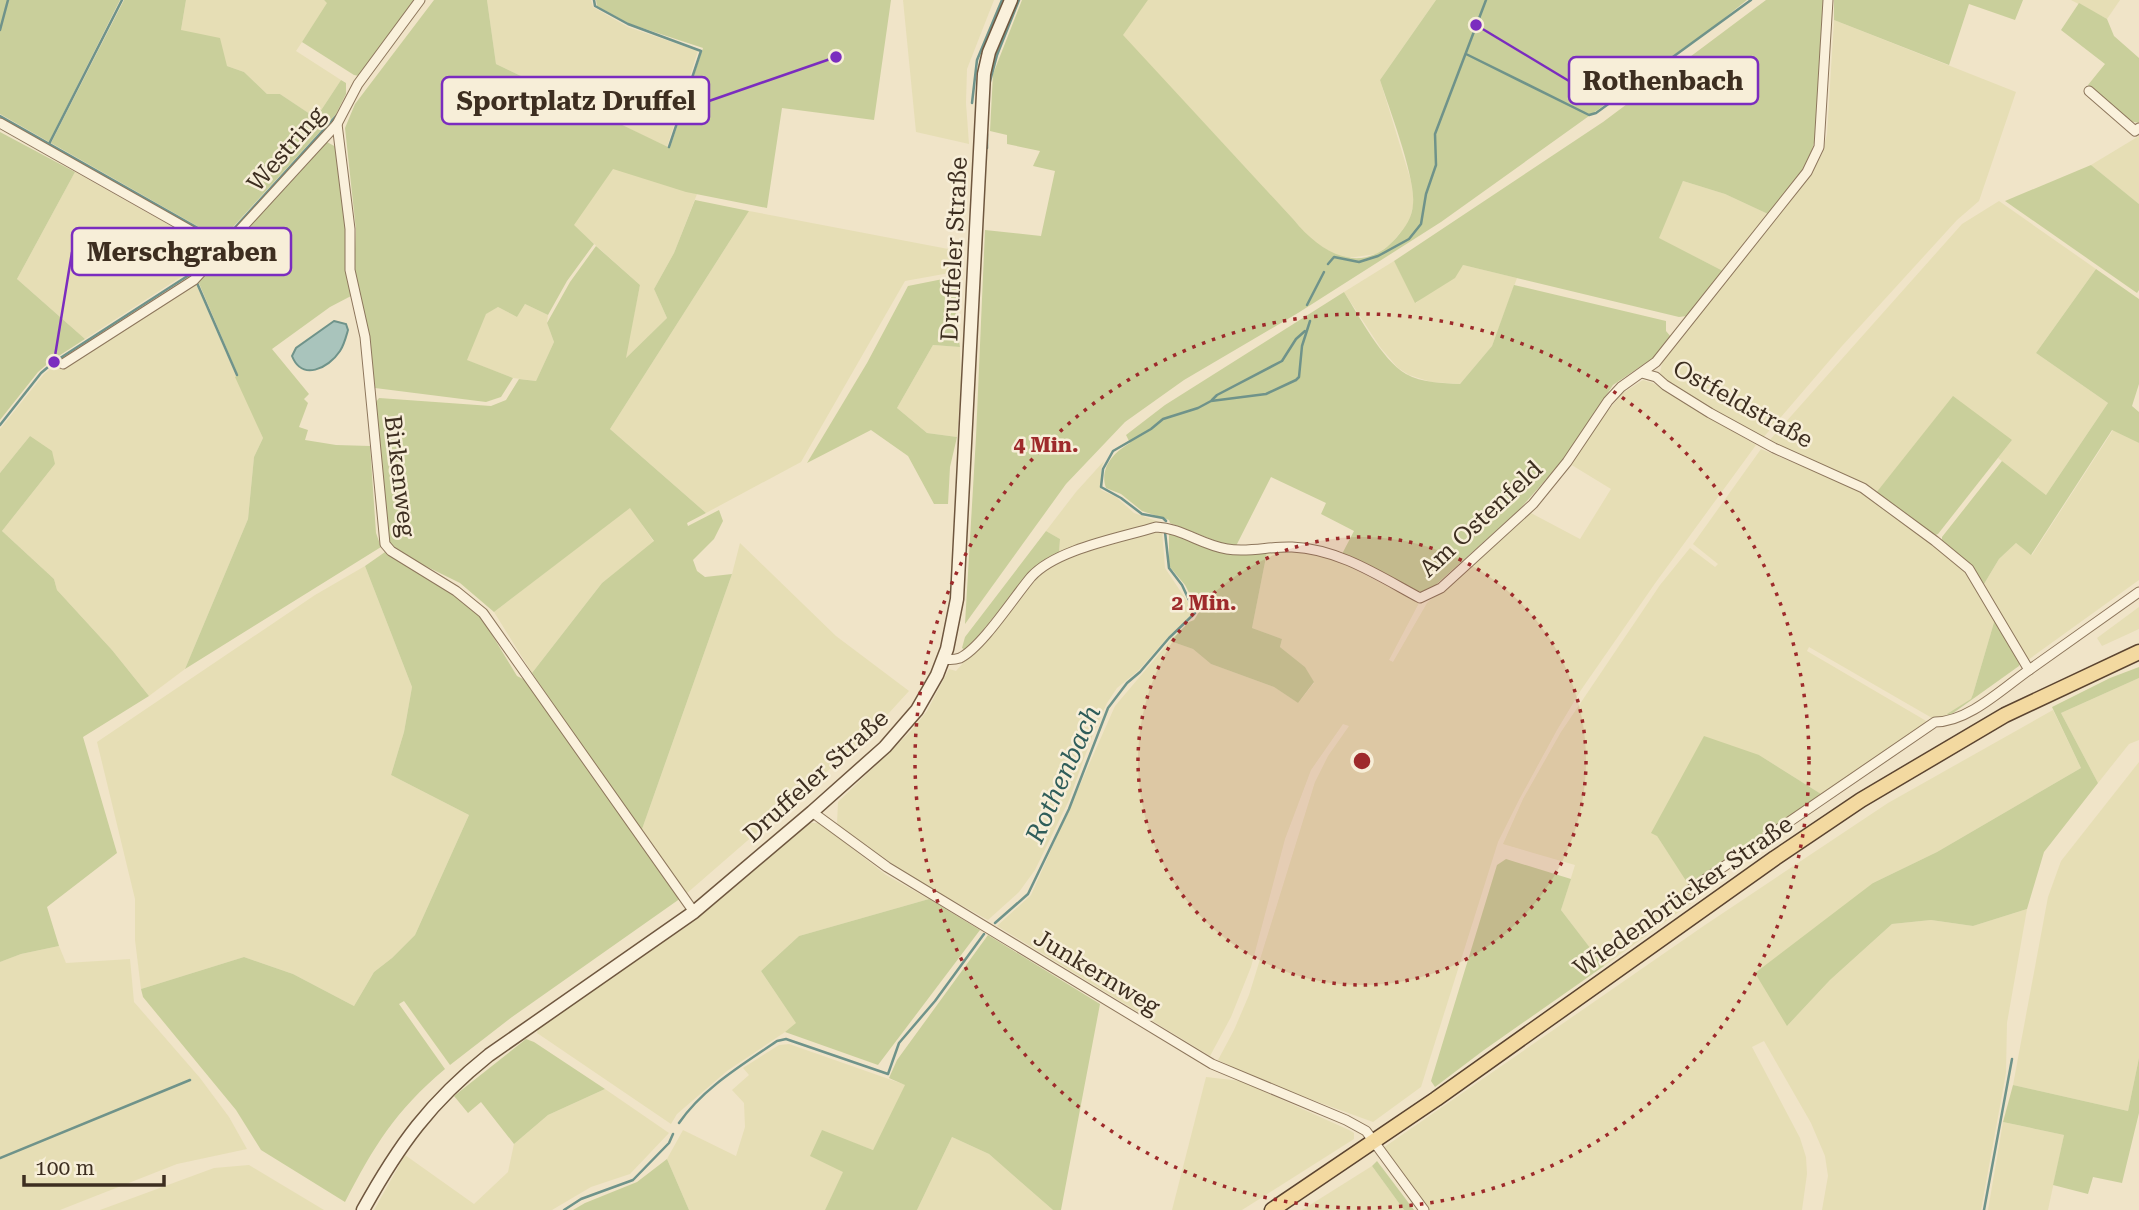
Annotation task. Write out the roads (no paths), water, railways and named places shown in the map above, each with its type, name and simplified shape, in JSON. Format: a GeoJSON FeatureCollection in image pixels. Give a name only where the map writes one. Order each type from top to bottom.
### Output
{"type":"FeatureCollection","features":[{"type":"Feature","properties":{"kind":"main road","name":"Wiedenbrücker Straße"},"geometry":{"type":"LineString","coordinates":[[1272,1210],[1374,1142],[1861,800],[2005,715],[2139,652]]}},
{"type":"Feature","properties":{"kind":"street","name":"Westring"},"geometry":{"type":"LineString","coordinates":[[63,363],[194,280],[337,124],[358,84],[420,0]]}},
{"type":"Feature","properties":{"kind":"street","name":"Druffeler Straße"},"geometry":{"type":"LineString","coordinates":[[363,1210],[408,1136],[431,1107],[465,1074],[694,912],[812,813],[903,727],[928,692],[944,659],[954,620],[960,565],[981,96],[989,52],[1011,0]]}},
{"type":"Feature","properties":{"kind":"street","name":"Ostfeldstraße"},"geometry":{"type":"LineString","coordinates":[[1828,0],[1819,147],[1807,172],[1656,362],[1656,377],[1710,413],[1774,448],[1863,488],[1935,541],[1969,569],[2029,670]]}},
{"type":"Feature","properties":{"kind":"street"},"geometry":{"type":"LineString","coordinates":[[2089,91],[2136,131],[2139,128]]}},
{"type":"Feature","properties":{"kind":"street"},"geometry":{"type":"LineString","coordinates":[[0,124],[223,249]]}},
{"type":"Feature","properties":{"kind":"street","name":"Birkenweg"},"geometry":{"type":"LineString","coordinates":[[337,124],[351,229],[350,270],[365,337],[385,544],[391,551],[456,591],[483,613],[694,912]]}},
{"type":"Feature","properties":{"kind":"street"},"geometry":{"type":"LineString","coordinates":[[324,138],[339,142]]}},
{"type":"Feature","properties":{"kind":"street","name":"Am Ostenfeld"},"geometry":{"type":"LineString","coordinates":[[944,659],[958,659],[967,653],[1032,576],[1052,560],[1156,527],[1169,527],[1227,550],[1290,547],[1318,549],[1342,557],[1420,598],[1430,595],[1533,504],[1567,462],[1608,401],[1621,387],[1656,362]]}},
{"type":"Feature","properties":{"kind":"street"},"geometry":{"type":"LineString","coordinates":[[1642,373],[1656,377]]}},
{"type":"Feature","properties":{"kind":"street"},"geometry":{"type":"LineString","coordinates":[[1691,889],[1935,722],[1964,716],[2139,592]]}},
{"type":"Feature","properties":{"kind":"street","name":"Junkernweg"},"geometry":{"type":"LineString","coordinates":[[812,813],[887,867],[1212,1064],[1346,1120],[1366,1131],[1424,1210]]}},
{"type":"Feature","properties":{"kind":"water"},"geometry":{"type":"Polygon","coordinates":[[[334,321],[346,324],[348,330],[344,344],[335,357],[315,370],[308,370],[296,364],[292,356],[296,348],[334,321]]]}},
{"type":"Feature","properties":{"kind":"waterway"},"geometry":{"type":"LineString","coordinates":[[0,30],[8,0]]}},
{"type":"Feature","properties":{"kind":"waterway"},"geometry":{"type":"LineString","coordinates":[[49,144],[122,0]]}},
{"type":"Feature","properties":{"kind":"waterway"},"geometry":{"type":"LineString","coordinates":[[594,0],[595,6],[628,24],[701,51],[669,147]]}},
{"type":"Feature","properties":{"kind":"waterway"},"geometry":{"type":"LineString","coordinates":[[972,103],[977,60],[1002,0]]}},
{"type":"Feature","properties":{"kind":"waterway"},"geometry":{"type":"LineString","coordinates":[[989,85],[997,55],[1019,0]]}},
{"type":"Feature","properties":{"kind":"waterway","name":"Rothenbach"},"geometry":{"type":"LineString","coordinates":[[1328,264],[1334,257],[1359,262],[1378,256],[1409,239],[1421,224],[1426,194],[1436,165],[1435,134],[1486,0]]}},
{"type":"Feature","properties":{"kind":"waterway"},"geometry":{"type":"LineString","coordinates":[[1466,54],[1589,115],[1596,113],[1751,0]]}},
{"type":"Feature","properties":{"kind":"waterway"},"geometry":{"type":"LineString","coordinates":[[230,233],[337,115]]}},
{"type":"Feature","properties":{"kind":"waterway"},"geometry":{"type":"LineString","coordinates":[[0,116],[212,238]]}},
{"type":"Feature","properties":{"kind":"waterway"},"geometry":{"type":"LineString","coordinates":[[987,134],[987,148]]}},
{"type":"Feature","properties":{"kind":"waterway"},"geometry":{"type":"LineString","coordinates":[[0,425],[41,373],[54,362],[189,275],[212,250]]}},
{"type":"Feature","properties":{"kind":"waterway","name":"Rothenbach"},"geometry":{"type":"LineString","coordinates":[[1307,305],[1324,272]]}},
{"type":"Feature","properties":{"kind":"waterway"},"geometry":{"type":"LineString","coordinates":[[197,283],[237,375]]}},
{"type":"Feature","properties":{"kind":"waterway","name":"Rothenbach"},"geometry":{"type":"LineString","coordinates":[[1166,521],[1142,514],[1101,487],[1103,469],[1113,451],[1163,419],[1211,401],[1266,394],[1296,380],[1299,377],[1302,346],[1310,321]]}},
{"type":"Feature","properties":{"kind":"waterway","name":"Rothenbach"},"geometry":{"type":"LineString","coordinates":[[1212,400],[1282,361],[1296,339],[1305,331]]}},
{"type":"Feature","properties":{"kind":"waterway","name":"Rothenbach"},"geometry":{"type":"LineString","coordinates":[[995,923],[1028,894],[1069,809],[1108,708],[1127,683],[1195,613],[1182,585],[1169,568],[1165,532]]}},
{"type":"Feature","properties":{"kind":"waterway","name":"Rothenbach"},"geometry":{"type":"LineString","coordinates":[[679,1123],[711,1088],[777,1041],[786,1039],[888,1074],[899,1043],[935,1001],[984,934]]}},
{"type":"Feature","properties":{"kind":"waterway"},"geometry":{"type":"LineString","coordinates":[[1984,1210],[2012,1059]]}},
{"type":"Feature","properties":{"kind":"waterway"},"geometry":{"type":"LineString","coordinates":[[0,1158],[190,1080]]}},
{"type":"Feature","properties":{"kind":"waterway","name":"Rothenbach"},"geometry":{"type":"LineString","coordinates":[[564,1210],[581,1199],[633,1180],[669,1143],[673,1134]]}},
{"type":"Feature","properties":{"kind":"place","name":"Rothenbach"},"geometry":{"type":"Point","coordinates":[1476,25]}},
{"type":"Feature","properties":{"kind":"place","name":"Sportplatz Druffel"},"geometry":{"type":"Point","coordinates":[836,57]}},
{"type":"Feature","properties":{"kind":"place","name":"Merschgraben"},"geometry":{"type":"Point","coordinates":[54,362]}}]}
